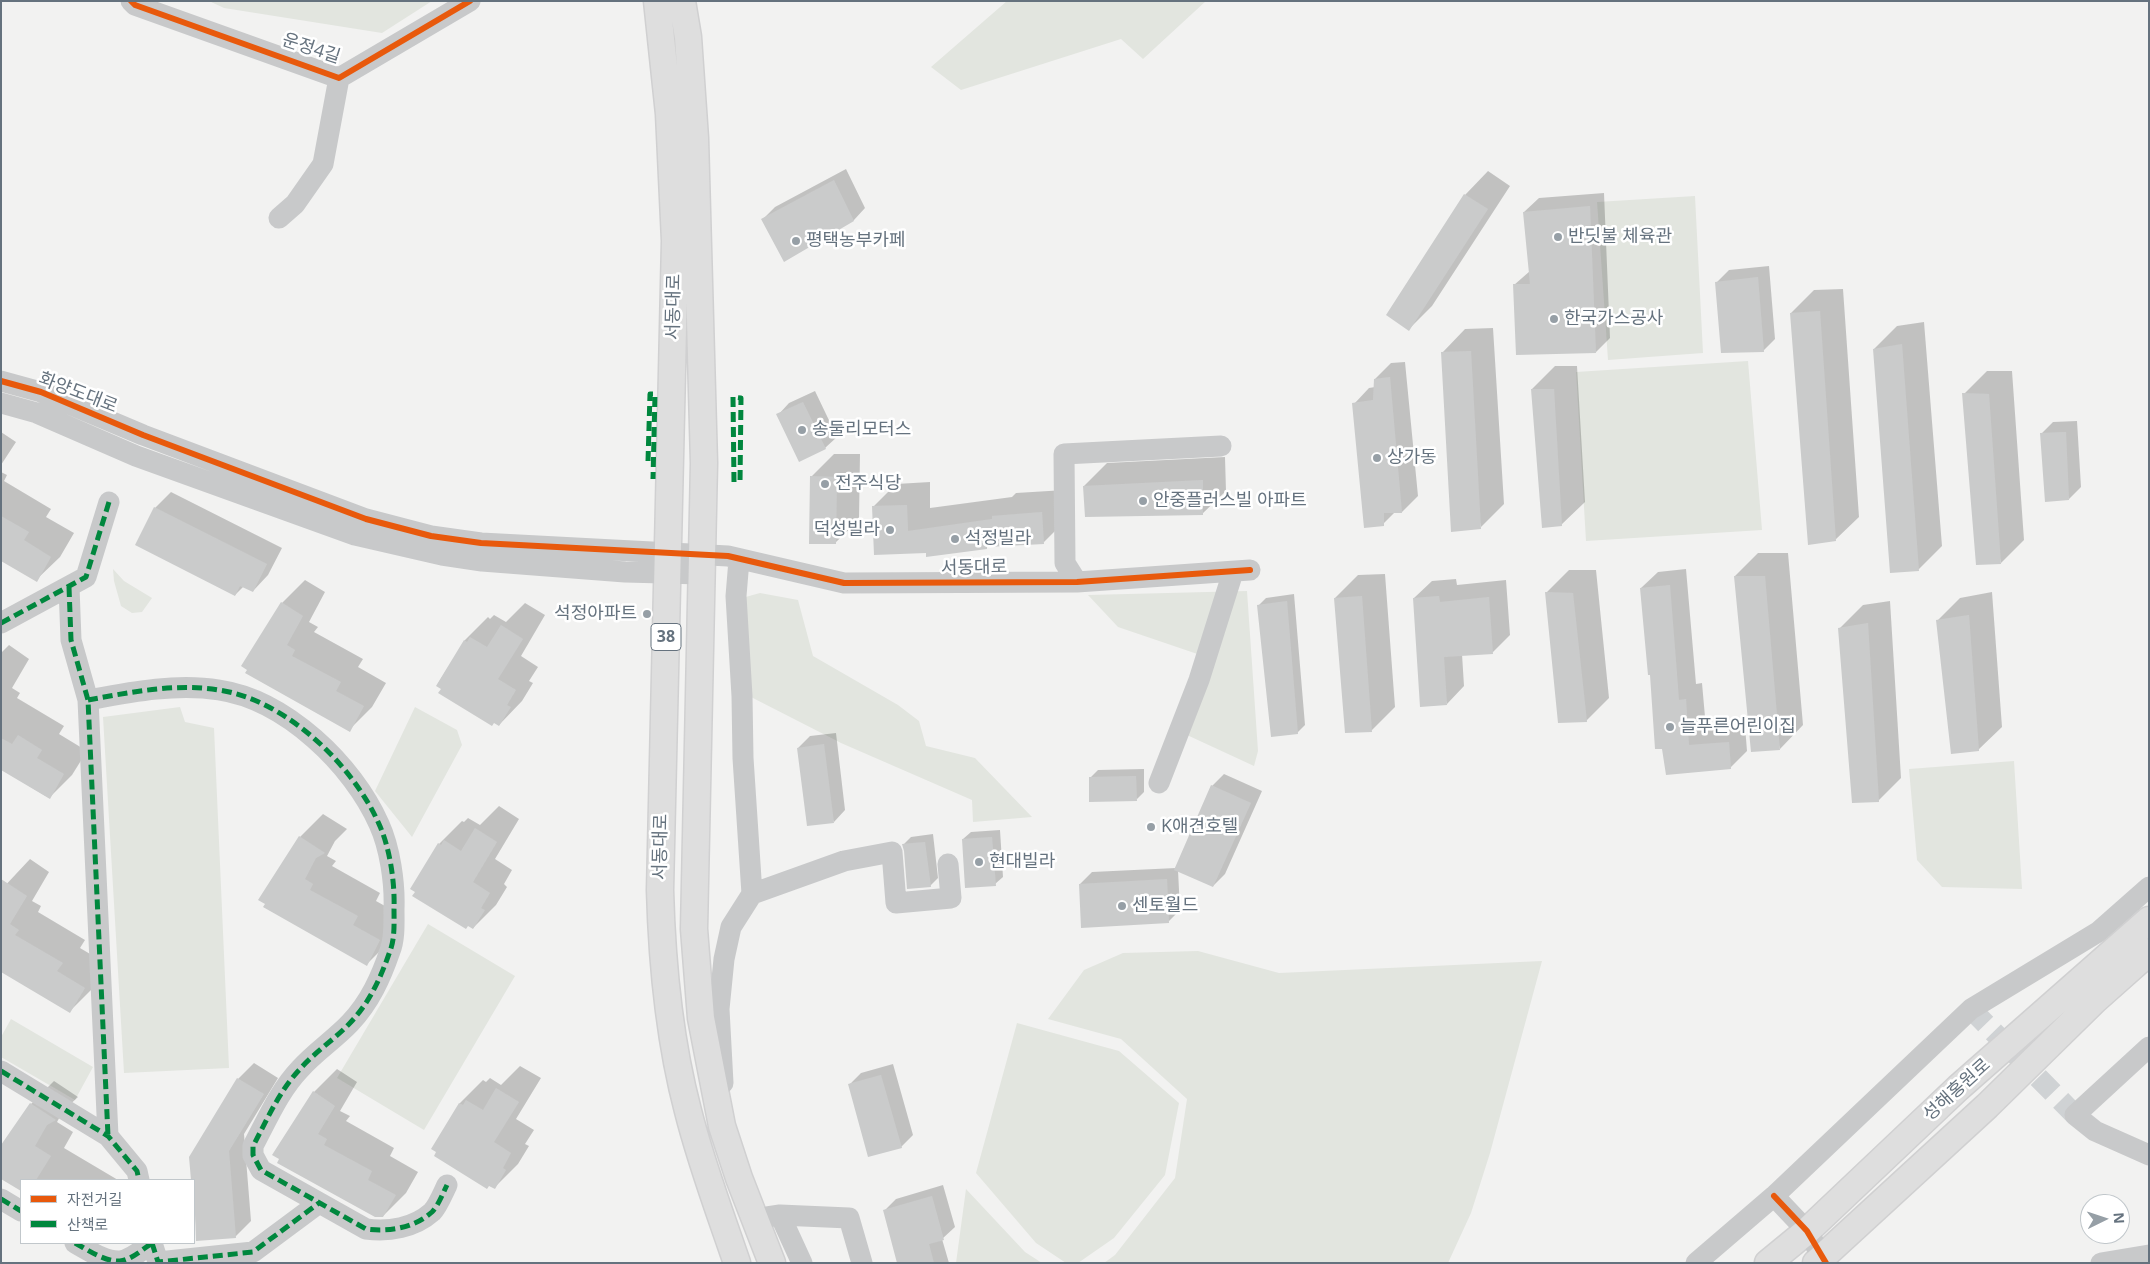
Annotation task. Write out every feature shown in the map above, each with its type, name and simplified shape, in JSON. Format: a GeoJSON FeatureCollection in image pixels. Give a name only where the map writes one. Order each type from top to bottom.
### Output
{"type":"FeatureCollection","features":[{"type":"Feature","properties":{"kind":"main road","name":"서동대로"},"geometry":{"type":"LineString","coordinates":[[657,1],[669,114],[675,241],[660,880],[662,957],[674,1044],[687,1110],[705,1170],[737,1263]]}},
{"type":"Feature","properties":{"kind":"main road","name":"서동대로"},"geometry":{"type":"LineString","coordinates":[[682,1],[688,37],[695,138],[704,463],[694,929],[701,1018],[722,1126],[772,1263]]}},
{"type":"Feature","properties":{"kind":"main road","name":"성해홍원로"},"geometry":{"type":"LineString","coordinates":[[1768,1263],[1807,1231],[1958,1088],[2149,920]]}},
{"type":"Feature","properties":{"kind":"main road","name":"성해홍원로"},"geometry":{"type":"LineString","coordinates":[[1821,1261],[1987,1106],[2094,1000],[2149,952]]}},
{"type":"Feature","properties":{"kind":"street","name":"운정4길"},"geometry":{"type":"LineString","coordinates":[[131,1],[135,5],[339,78],[470,1]]}},
{"type":"Feature","properties":{"kind":"street"},"geometry":{"type":"LineString","coordinates":[[279,218],[295,204],[323,164],[339,78]]}},
{"type":"Feature","properties":{"kind":"street","name":"화양도대로"},"geometry":{"type":"LineString","coordinates":[[1,381],[41,392],[143,435],[366,519],[431,536],[668,564]]}},
{"type":"Feature","properties":{"kind":"street","name":"화양도대로"},"geometry":{"type":"LineString","coordinates":[[1,403],[37,413],[136,456],[355,535],[432,553],[482,561],[668,564]]}},
{"type":"Feature","properties":{"kind":"street"},"geometry":{"type":"LineString","coordinates":[[1077,582],[1065,563],[1064,454],[1221,446]]}},
{"type":"Feature","properties":{"kind":"street"},"geometry":{"type":"LineString","coordinates":[[1,623],[86,577],[109,502]]}},
{"type":"Feature","properties":{"kind":"street","name":"서동대로"},"geometry":{"type":"LineString","coordinates":[[701,565],[728,556],[844,583],[1077,582],[1241,571],[1159,783]]}},
{"type":"Feature","properties":{"kind":"street"},"geometry":{"type":"LineString","coordinates":[[740,560],[736,596],[742,696],[743,758],[752,894]]}},
{"type":"Feature","properties":{"kind":"street"},"geometry":{"type":"LineString","coordinates":[[668,564],[701,565]]}},
{"type":"Feature","properties":{"kind":"street"},"geometry":{"type":"LineString","coordinates":[[69,587],[71,640],[88,700],[108,1136]]}},
{"type":"Feature","properties":{"kind":"street"},"geometry":{"type":"LineString","coordinates":[[88,700],[132,692],[188,688],[221,690],[250,699],[279,714],[314,739],[344,769],[361,791],[380,826],[392,872],[395,897],[392,948],[376,987],[365,1005],[350,1023],[300,1068],[283,1090],[253,1146],[253,1155],[261,1170],[366,1229],[379,1231],[405,1228],[432,1212],[448,1185]]}},
{"type":"Feature","properties":{"kind":"street"},"geometry":{"type":"LineString","coordinates":[[722,1126],[724,1088],[719,1009],[724,958],[730,927],[752,894],[844,861],[892,852],[896,903],[951,898],[948,864]]}},
{"type":"Feature","properties":{"kind":"street"},"geometry":{"type":"LineString","coordinates":[[1696,1263],[1774,1196],[1971,1009],[2098,932],[2149,887]]}},
{"type":"Feature","properties":{"kind":"street"},"geometry":{"type":"LineString","coordinates":[[2149,1047],[2075,1115],[2095,1131],[2149,1155]]}},
{"type":"Feature","properties":{"kind":"street"},"geometry":{"type":"LineString","coordinates":[[1,1071],[108,1136],[137,1171],[139,1179]]}},
{"type":"Feature","properties":{"kind":"street"},"geometry":{"type":"LineString","coordinates":[[1774,1196],[1807,1231],[1821,1261]]}},
{"type":"Feature","properties":{"kind":"street"},"geometry":{"type":"LineString","coordinates":[[152,1244],[158,1262],[253,1252],[319,1203]]}},
{"type":"Feature","properties":{"kind":"street"},"geometry":{"type":"LineString","coordinates":[[780,1215],[802,1263]]}},
{"type":"Feature","properties":{"kind":"street"},"geometry":{"type":"LineString","coordinates":[[754,1218],[780,1215],[849,1218],[862,1263]]}},
{"type":"Feature","properties":{"kind":"street"},"geometry":{"type":"LineString","coordinates":[[77,1244],[100,1257],[120,1261],[150,1244]]}},
{"type":"Feature","properties":{"kind":"street"},"geometry":{"type":"LineString","coordinates":[[2101,1263],[2149,1255]]}},
{"type":"Feature","properties":{"kind":"shaded area"},"geometry":{"type":"Polygon","coordinates":[[[209,1],[432,1],[382,33],[224,8],[209,1]]]}},
{"type":"Feature","properties":{"kind":"shaded area"},"geometry":{"type":"Polygon","coordinates":[[[1007,1],[1206,1],[1143,59],[1121,39],[961,90],[931,67],[1007,1]]]}},
{"type":"Feature","properties":{"kind":"shaded area"},"geometry":{"type":"Polygon","coordinates":[[[1695,196],[1703,353],[1608,360],[1597,202],[1695,196]]]}},
{"type":"Feature","properties":{"kind":"shaded area"},"geometry":{"type":"Polygon","coordinates":[[[1748,361],[1762,530],[1586,541],[1576,372],[1748,361]]]}},
{"type":"Feature","properties":{"kind":"shaded area"},"geometry":{"type":"Polygon","coordinates":[[[113,569],[124,581],[152,598],[142,612],[132,613],[121,606],[114,581],[113,569]]]}},
{"type":"Feature","properties":{"kind":"shaded area"},"geometry":{"type":"Polygon","coordinates":[[[1247,591],[1258,751],[1254,766],[1187,735],[1215,660],[1118,627],[1088,595],[1247,591]]]}},
{"type":"Feature","properties":{"kind":"shaded area"},"geometry":{"type":"Polygon","coordinates":[[[760,593],[798,600],[813,656],[898,705],[919,721],[926,746],[975,758],[1032,817],[973,822],[972,800],[841,743],[749,696],[742,598],[760,593]]]}},
{"type":"Feature","properties":{"kind":"shaded area"},"geometry":{"type":"Polygon","coordinates":[[[180,707],[185,722],[214,728],[229,1068],[124,1073],[103,717],[180,707]]]}},
{"type":"Feature","properties":{"kind":"shaded area"},"geometry":{"type":"Polygon","coordinates":[[[415,707],[457,730],[462,745],[412,837],[375,791],[415,707]]]}},
{"type":"Feature","properties":{"kind":"shaded area"},"geometry":{"type":"Polygon","coordinates":[[[2014,761],[2022,889],[1942,887],[1917,860],[1909,769],[2014,761]]]}},
{"type":"Feature","properties":{"kind":"shaded area"},"geometry":{"type":"Polygon","coordinates":[[[428,924],[515,976],[424,1130],[337,1078],[428,924]]]}},
{"type":"Feature","properties":{"kind":"shaded area"},"geometry":{"type":"Polygon","coordinates":[[[1198,951],[1279,973],[1542,961],[1490,1153],[1471,1213],[1448,1263],[1104,1263],[1115,1255],[1175,1178],[1187,1099],[1121,1039],[1048,1019],[1084,970],[1123,953],[1198,951]]]}},
{"type":"Feature","properties":{"kind":"shaded area"},"geometry":{"type":"Polygon","coordinates":[[[11,1019],[93,1067],[75,1100],[1,1057],[1,1037],[11,1019]]]}},
{"type":"Feature","properties":{"kind":"shaded area"},"geometry":{"type":"Polygon","coordinates":[[[1017,1023],[1119,1051],[1179,1103],[1165,1175],[1114,1238],[1078,1263],[1066,1263],[1036,1243],[976,1173],[1017,1023]]]}},
{"type":"Feature","properties":{"kind":"shaded area"},"geometry":{"type":"Polygon","coordinates":[[[966,1189],[1025,1252],[1042,1263],[956,1263],[966,1189]]]}},
{"type":"Feature","properties":{"kind":"building","name":"평택농부카페"},"geometry":{"type":"Polygon","coordinates":[[[834,180],[854,221],[784,262],[761,219],[834,180]]]}},
{"type":"Feature","properties":{"kind":"building"},"geometry":{"type":"Polygon","coordinates":[[[1464,194],[1488,209],[1409,331],[1386,315],[1464,194]]]}},
{"type":"Feature","properties":{"kind":"building"},"geometry":{"type":"Polygon","coordinates":[[[1590,206],[1596,353],[1516,355],[1513,284],[1530,284],[1523,212],[1590,206]]]}},
{"type":"Feature","properties":{"kind":"building"},"geometry":{"type":"Polygon","coordinates":[[[1758,277],[1764,352],[1721,353],[1715,282],[1758,277]]]}},
{"type":"Feature","properties":{"kind":"building"},"geometry":{"type":"Polygon","coordinates":[[[1820,311],[1836,541],[1808,545],[1790,313],[1820,311]]]}},
{"type":"Feature","properties":{"kind":"building"},"geometry":{"type":"Polygon","coordinates":[[[1902,344],[1919,571],[1890,573],[1873,349],[1902,344]]]}},
{"type":"Feature","properties":{"kind":"building"},"geometry":{"type":"Polygon","coordinates":[[[1471,351],[1481,529],[1451,532],[1441,352],[1471,351]]]}},
{"type":"Feature","properties":{"kind":"building","name":"상가동"},"geometry":{"type":"Polygon","coordinates":[[[1390,377],[1402,513],[1384,513],[1384,526],[1364,528],[1352,403],[1373,400],[1374,379],[1390,377]]]}},
{"type":"Feature","properties":{"kind":"building"},"geometry":{"type":"Polygon","coordinates":[[[1531,389],[1554,389],[1562,526],[1542,528],[1531,389]]]}},
{"type":"Feature","properties":{"kind":"building"},"geometry":{"type":"Polygon","coordinates":[[[1962,393],[1989,394],[2001,564],[1976,565],[1962,393]]]}},
{"type":"Feature","properties":{"kind":"building"},"geometry":{"type":"Polygon","coordinates":[[[803,402],[826,449],[799,462],[776,414],[803,402]]]}},
{"type":"Feature","properties":{"kind":"building"},"geometry":{"type":"Polygon","coordinates":[[[2066,432],[2069,500],[2045,502],[2040,433],[2066,432]]]}},
{"type":"Feature","properties":{"kind":"building"},"geometry":{"type":"Polygon","coordinates":[[[810,476],[837,477],[836,544],[809,544],[810,476]]]}},
{"type":"Feature","properties":{"kind":"building","name":"안중플러스빌 아파트"},"geometry":{"type":"Polygon","coordinates":[[[1203,480],[1203,515],[1085,517],[1083,486],[1203,480]]]}},
{"type":"Feature","properties":{"kind":"building"},"geometry":{"type":"Polygon","coordinates":[[[907,505],[908,531],[992,519],[992,516],[1042,512],[1044,544],[987,547],[987,549],[926,557],[926,553],[874,555],[872,506],[907,505]]]}},
{"type":"Feature","properties":{"kind":"building"},"geometry":{"type":"Polygon","coordinates":[[[154,507],[267,564],[253,592],[240,586],[235,596],[135,545],[154,507]]]}},
{"type":"Feature","properties":{"kind":"building"},"geometry":{"type":"Polygon","coordinates":[[[1,516],[29,532],[24,540],[51,557],[37,582],[1,561],[1,516]]]}},
{"type":"Feature","properties":{"kind":"building"},"geometry":{"type":"Polygon","coordinates":[[[1734,576],[1765,576],[1780,750],[1751,752],[1734,576]]]}},
{"type":"Feature","properties":{"kind":"building"},"geometry":{"type":"Polygon","coordinates":[[[1670,585],[1679,700],[1686,699],[1689,745],[1729,742],[1731,769],[1666,775],[1662,749],[1655,749],[1650,675],[1648,675],[1640,588],[1670,585]]]}},
{"type":"Feature","properties":{"kind":"building"},"geometry":{"type":"Polygon","coordinates":[[[1545,592],[1573,593],[1587,722],[1558,723],[1545,592]]]}},
{"type":"Feature","properties":{"kind":"building"},"geometry":{"type":"Polygon","coordinates":[[[1362,596],[1372,732],[1345,733],[1334,598],[1362,596]]]}},
{"type":"Feature","properties":{"kind":"building"},"geometry":{"type":"Polygon","coordinates":[[[1439,596],[1440,602],[1489,597],[1493,654],[1444,657],[1447,705],[1420,707],[1413,598],[1439,596]]]}},
{"type":"Feature","properties":{"kind":"building"},"geometry":{"type":"Polygon","coordinates":[[[1287,601],[1298,734],[1271,737],[1257,605],[1287,601]]]}},
{"type":"Feature","properties":{"kind":"building"},"geometry":{"type":"Polygon","coordinates":[[[281,602],[303,616],[287,645],[295,650],[292,656],[341,682],[336,691],[364,706],[350,732],[245,673],[247,670],[241,666],[281,602]]]}},
{"type":"Feature","properties":{"kind":"building"},"geometry":{"type":"Polygon","coordinates":[[[1969,615],[1979,751],[1951,754],[1936,620],[1969,615]]]}},
{"type":"Feature","properties":{"kind":"building"},"geometry":{"type":"Polygon","coordinates":[[[1868,623],[1879,802],[1852,803],[1838,628],[1868,623]]]}},
{"type":"Feature","properties":{"kind":"building"},"geometry":{"type":"Polygon","coordinates":[[[501,625],[523,639],[498,679],[516,690],[507,705],[511,707],[499,726],[494,723],[492,726],[438,693],[441,689],[436,686],[464,640],[467,642],[470,637],[487,647],[501,625]]]}},
{"type":"Feature","properties":{"kind":"building"},"geometry":{"type":"Polygon","coordinates":[[[18,735],[42,750],[37,758],[64,774],[50,799],[1,770],[1,738],[12,744],[18,735]]]}},
{"type":"Feature","properties":{"kind":"building"},"geometry":{"type":"Polygon","coordinates":[[[824,744],[834,823],[807,826],[797,748],[824,744]]]}},
{"type":"Feature","properties":{"kind":"building"},"geometry":{"type":"Polygon","coordinates":[[[1136,776],[1137,801],[1089,802],[1089,777],[1136,776]]]}},
{"type":"Feature","properties":{"kind":"building"},"geometry":{"type":"Polygon","coordinates":[[[1211,785],[1251,803],[1213,887],[1174,870],[1211,785]]]}},
{"type":"Feature","properties":{"kind":"building"},"geometry":{"type":"Polygon","coordinates":[[[475,828],[497,842],[473,882],[490,893],[481,908],[485,910],[473,929],[468,926],[466,929],[412,896],[415,892],[410,889],[438,843],[441,845],[444,840],[461,851],[475,828]]]}},
{"type":"Feature","properties":{"kind":"building"},"geometry":{"type":"Polygon","coordinates":[[[299,836],[325,853],[316,858],[305,879],[313,884],[310,890],[358,916],[353,925],[380,940],[367,966],[263,907],[265,904],[258,900],[299,836]]]}},
{"type":"Feature","properties":{"kind":"building","name":"현대빌라"},"geometry":{"type":"Polygon","coordinates":[[[992,837],[996,886],[965,888],[962,839],[992,837]]]}},
{"type":"Feature","properties":{"kind":"building"},"geometry":{"type":"Polygon","coordinates":[[[925,842],[931,887],[907,889],[902,844],[925,842]]]}},
{"type":"Feature","properties":{"kind":"building"},"geometry":{"type":"Polygon","coordinates":[[[1,879],[27,896],[10,924],[19,930],[15,935],[63,963],[57,971],[85,988],[70,1013],[1,972],[1,879]]]}},
{"type":"Feature","properties":{"kind":"building"},"geometry":{"type":"Polygon","coordinates":[[[1167,879],[1169,923],[1081,928],[1079,884],[1167,879]]]}},
{"type":"Feature","properties":{"kind":"building"},"geometry":{"type":"Polygon","coordinates":[[[881,1075],[902,1148],[868,1157],[848,1084],[881,1075]]]}},
{"type":"Feature","properties":{"kind":"building"},"geometry":{"type":"Polygon","coordinates":[[[237,1078],[264,1094],[229,1151],[236,1238],[196,1241],[195,1179],[191,1179],[189,1157],[237,1078]]]}},
{"type":"Feature","properties":{"kind":"building"},"geometry":{"type":"Polygon","coordinates":[[[496,1088],[519,1102],[494,1142],[511,1153],[503,1168],[506,1170],[495,1189],[489,1186],[487,1189],[434,1156],[436,1152],[431,1149],[459,1103],[463,1105],[466,1100],[483,1110],[496,1088]]]}},
{"type":"Feature","properties":{"kind":"building"},"geometry":{"type":"Polygon","coordinates":[[[313,1091],[335,1106],[318,1134],[327,1139],[324,1145],[372,1171],[368,1180],[396,1195],[383,1217],[375,1217],[277,1163],[279,1159],[272,1155],[313,1091]]]}},
{"type":"Feature","properties":{"kind":"building"},"geometry":{"type":"Polygon","coordinates":[[[30,1103],[56,1120],[47,1125],[35,1146],[51,1156],[37,1179],[20,1179],[20,1190],[1,1179],[1,1145],[30,1103]]]}},
{"type":"Feature","properties":{"kind":"building"},"geometry":{"type":"Polygon","coordinates":[[[932,1196],[944,1240],[929,1244],[934,1263],[897,1263],[883,1210],[932,1196]]]}},
{"type":"Feature","properties":{"kind":"tunnel"},"geometry":{"type":"LineString","coordinates":[[1971,1009],[2075,1115]]}},
{"type":"Feature","properties":{"kind":"marked path"},"geometry":{"type":"LineString","coordinates":[[648,461],[650,394],[655,394],[653,479]]}},
{"type":"Feature","properties":{"kind":"marked path"},"geometry":{"type":"LineString","coordinates":[[734,482],[733,397],[741,398],[740,483]]}},
{"type":"Feature","properties":{"kind":"marked path"},"geometry":{"type":"LineString","coordinates":[[1,623],[86,577],[109,502]]}},
{"type":"Feature","properties":{"kind":"marked path"},"geometry":{"type":"LineString","coordinates":[[69,587],[71,640],[88,700],[108,1136]]}},
{"type":"Feature","properties":{"kind":"marked path"},"geometry":{"type":"LineString","coordinates":[[88,700],[154,689],[186,687],[219,690],[244,696],[269,707],[292,721],[335,758],[352,780],[379,824],[389,855],[394,899],[392,946],[374,989],[357,1015],[306,1063],[286,1087],[253,1146],[253,1155],[261,1170],[366,1229],[401,1228],[417,1222],[432,1212],[447,1185]]}},
{"type":"Feature","properties":{"kind":"marked path"},"geometry":{"type":"LineString","coordinates":[[1,1071],[108,1136],[137,1171],[139,1179]]}},
{"type":"Feature","properties":{"kind":"marked path"},"geometry":{"type":"LineString","coordinates":[[1,1199],[20,1210]]}},
{"type":"Feature","properties":{"kind":"marked path"},"geometry":{"type":"LineString","coordinates":[[152,1244],[158,1262],[253,1252],[319,1203]]}},
{"type":"Feature","properties":{"kind":"marked path"},"geometry":{"type":"LineString","coordinates":[[77,1244],[103,1258],[114,1261],[124,1260],[133,1256],[151,1244]]}},
{"type":"Feature","properties":{"kind":"cycle path"},"geometry":{"type":"LineString","coordinates":[[131,1],[135,5],[339,78],[470,1]]}},
{"type":"Feature","properties":{"kind":"cycle path"},"geometry":{"type":"LineString","coordinates":[[1,381],[41,392],[143,435],[366,519],[431,536],[481,543],[728,556],[844,583],[1077,582],[1250,570]]}},
{"type":"Feature","properties":{"kind":"cycle path"},"geometry":{"type":"LineString","coordinates":[[1774,1196],[1807,1231],[1826,1263]]}},
{"type":"Feature","properties":{"kind":"place","name":"반딧불 체육관"},"geometry":{"type":"Point","coordinates":[1558,237]}},
{"type":"Feature","properties":{"kind":"place","name":"평택농부카페"},"geometry":{"type":"Point","coordinates":[796,241]}},
{"type":"Feature","properties":{"kind":"place","name":"한국가스공사"},"geometry":{"type":"Point","coordinates":[1554,319]}},
{"type":"Feature","properties":{"kind":"place","name":"송둘리모터스"},"geometry":{"type":"Point","coordinates":[802,430]}},
{"type":"Feature","properties":{"kind":"place","name":"상가동"},"geometry":{"type":"Point","coordinates":[1377,458]}},
{"type":"Feature","properties":{"kind":"place","name":"전주식당"},"geometry":{"type":"Point","coordinates":[825,484]}},
{"type":"Feature","properties":{"kind":"place","name":"안중플러스빌 아파트"},"geometry":{"type":"Point","coordinates":[1143,501]}},
{"type":"Feature","properties":{"kind":"place","name":"덕성빌라"},"geometry":{"type":"Point","coordinates":[890,530]}},
{"type":"Feature","properties":{"kind":"place","name":"석정빌라"},"geometry":{"type":"Point","coordinates":[955,539]}},
{"type":"Feature","properties":{"kind":"place","name":"석정아파트"},"geometry":{"type":"Point","coordinates":[647,614]}},
{"type":"Feature","properties":{"kind":"place","name":"늘푸른어린이집"},"geometry":{"type":"Point","coordinates":[1670,727]}},
{"type":"Feature","properties":{"kind":"place","name":"K애견호텔"},"geometry":{"type":"Point","coordinates":[1151,827]}},
{"type":"Feature","properties":{"kind":"place","name":"현대빌라"},"geometry":{"type":"Point","coordinates":[979,862]}},
{"type":"Feature","properties":{"kind":"place","name":"센토월드"},"geometry":{"type":"Point","coordinates":[1122,906]}}]}
